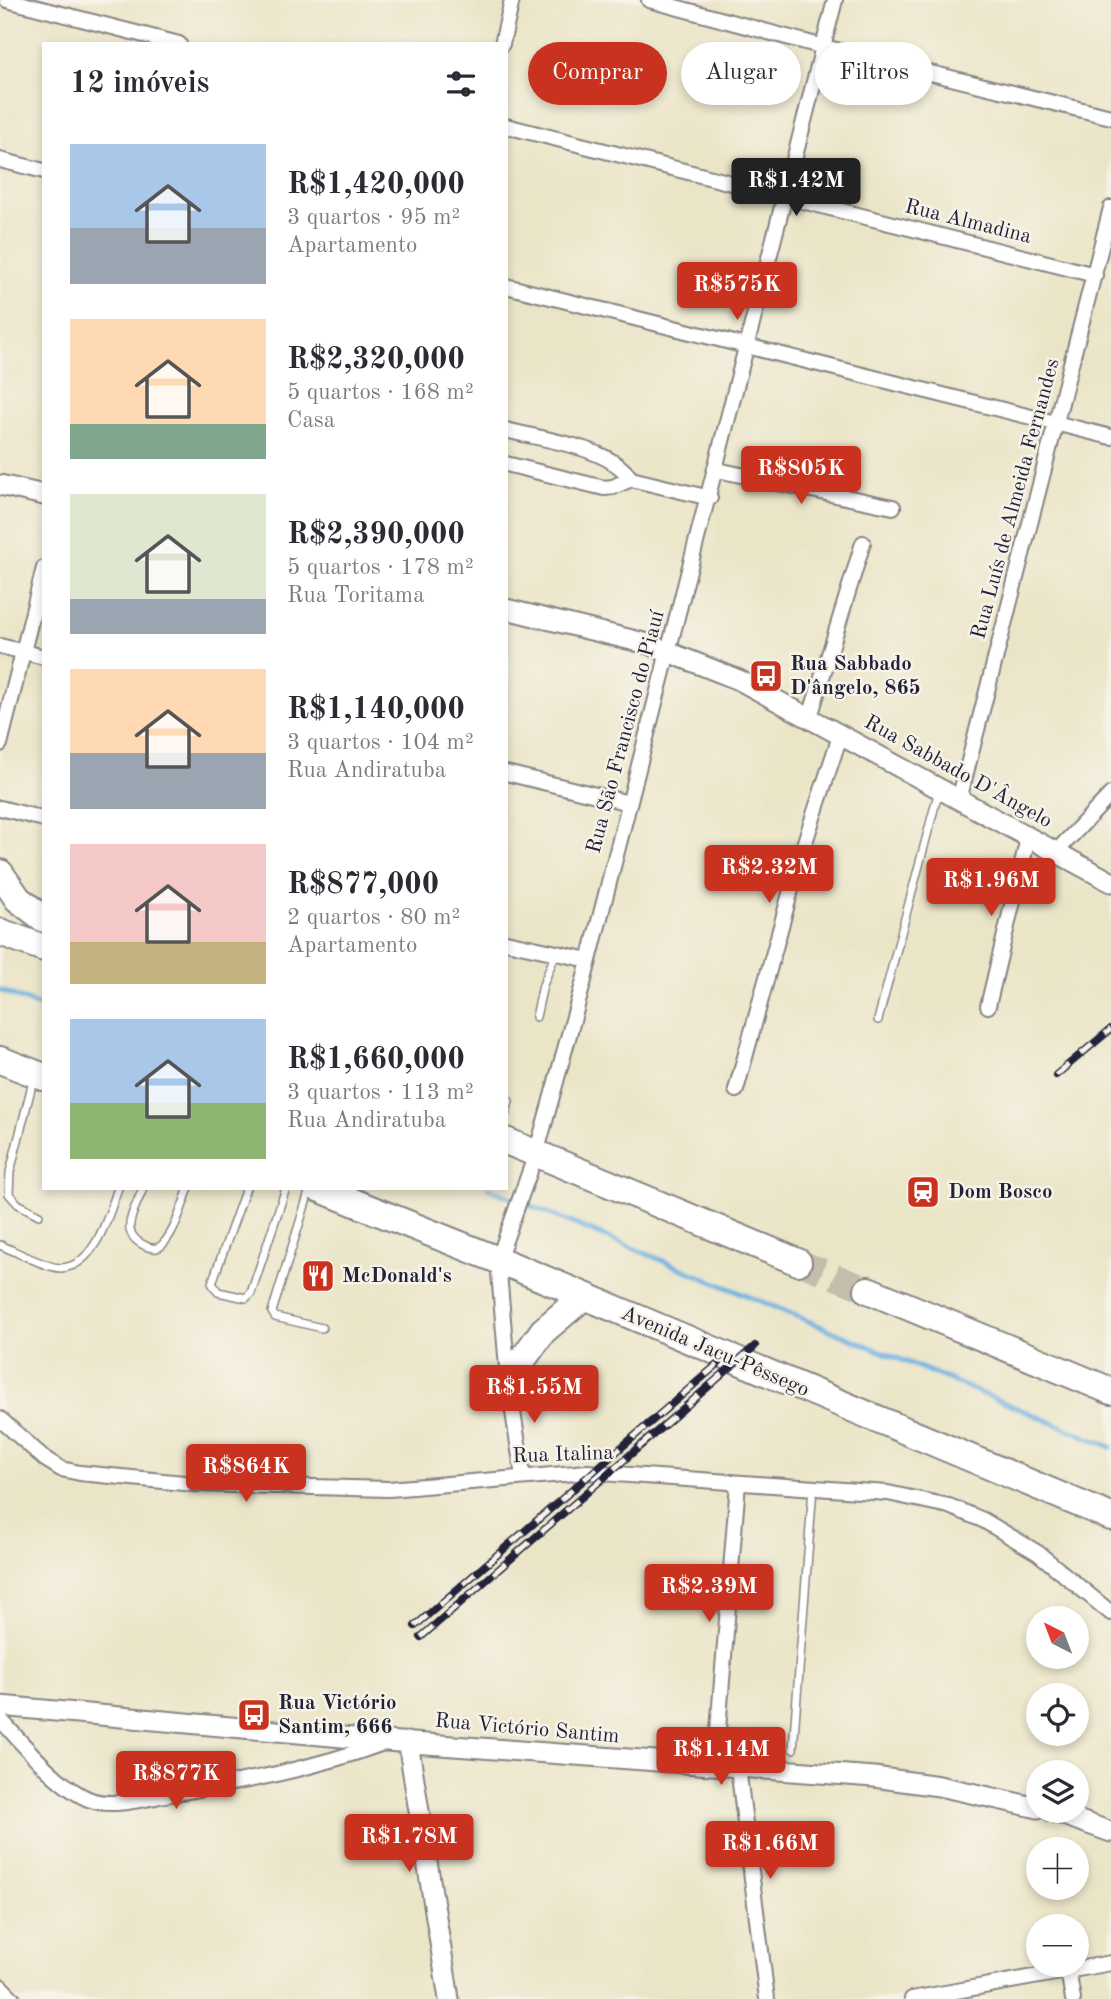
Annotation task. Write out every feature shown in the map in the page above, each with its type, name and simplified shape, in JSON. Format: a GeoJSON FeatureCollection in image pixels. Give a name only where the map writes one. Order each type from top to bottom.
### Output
{"type":"FeatureCollection","features":[{"type":"Feature","properties":{"kind":"highway"},"geometry":{"type":"LineString","coordinates":[[0,873],[18,899],[42,917]]}},
{"type":"Feature","properties":{"kind":"highway"},"geometry":{"type":"LineString","coordinates":[[0,932],[42,947]]}},
{"type":"Feature","properties":{"kind":"highway"},"geometry":{"type":"LineString","coordinates":[[508,1143],[532,1165],[798,1262]]}},
{"type":"Feature","properties":{"kind":"highway","name":"Avenida Jacu-Pêssego"},"geometry":{"type":"LineString","coordinates":[[324,1190],[501,1250],[583,1297],[1111,1517]]}},
{"type":"Feature","properties":{"kind":"highway"},"geometry":{"type":"LineString","coordinates":[[868,1290],[1111,1391]]}},
{"type":"Feature","properties":{"kind":"highway"},"geometry":{"type":"LineString","coordinates":[[508,1380],[543,1331],[583,1297]]}},
{"type":"Feature","properties":{"kind":"street"},"geometry":{"type":"LineString","coordinates":[[8,0],[171,42]]}},
{"type":"Feature","properties":{"kind":"street"},"geometry":{"type":"LineString","coordinates":[[502,42],[512,0]]}},
{"type":"Feature","properties":{"kind":"street"},"geometry":{"type":"LineString","coordinates":[[649,0],[815,45]]}},
{"type":"Feature","properties":{"kind":"street","name":"Rua São Francisco do Piauí"},"geometry":{"type":"LineString","coordinates":[[825,42],[835,0]]}},
{"type":"Feature","properties":{"kind":"street"},"geometry":{"type":"LineString","coordinates":[[933,74],[1111,117]]}},
{"type":"Feature","properties":{"kind":"street","name":"Rua São Francisco do Piauí"},"geometry":{"type":"LineString","coordinates":[[523,1476],[508,1380],[501,1250],[532,1165],[589,960],[815,83]]}},
{"type":"Feature","properties":{"kind":"street","name":"Rua Almadina"},"geometry":{"type":"LineString","coordinates":[[508,127],[1094,275]]}},
{"type":"Feature","properties":{"kind":"street"},"geometry":{"type":"LineString","coordinates":[[0,160],[42,170]]}},
{"type":"Feature","properties":{"kind":"street","name":"Rua Luís de Almeida Fernandes"},"geometry":{"type":"LineString","coordinates":[[959,800],[1058,424],[1111,208]]}},
{"type":"Feature","properties":{"kind":"street"},"geometry":{"type":"LineString","coordinates":[[508,287],[1111,437]]}},
{"type":"Feature","properties":{"kind":"street"},"geometry":{"type":"LineString","coordinates":[[508,431],[606,456],[623,467],[631,479]]}},
{"type":"Feature","properties":{"kind":"street"},"geometry":{"type":"LineString","coordinates":[[508,464],[604,488],[631,479],[710,498]]}},
{"type":"Feature","properties":{"kind":"street"},"geometry":{"type":"LineString","coordinates":[[717,470],[893,508]]}},
{"type":"Feature","properties":{"kind":"street"},"geometry":{"type":"LineString","coordinates":[[0,485],[42,495]]}},
{"type":"Feature","properties":{"kind":"street"},"geometry":{"type":"LineString","coordinates":[[810,717],[863,543]]}},
{"type":"Feature","properties":{"kind":"street"},"geometry":{"type":"LineString","coordinates":[[0,744],[42,576]]}},
{"type":"Feature","properties":{"kind":"street","name":"Rua Sabbado D'Ângelo"},"geometry":{"type":"LineString","coordinates":[[508,610],[668,651],[738,680],[841,733],[939,790],[1111,882]]}},
{"type":"Feature","properties":{"kind":"street"},"geometry":{"type":"LineString","coordinates":[[0,646],[42,656]]}},
{"type":"Feature","properties":{"kind":"street"},"geometry":{"type":"LineString","coordinates":[[736,1090],[800,857],[841,733]]}},
{"type":"Feature","properties":{"kind":"street"},"geometry":{"type":"LineString","coordinates":[[508,773],[629,803]]}},
{"type":"Feature","properties":{"kind":"street"},"geometry":{"type":"LineString","coordinates":[[1056,852],[1111,794]]}},
{"type":"Feature","properties":{"kind":"street"},"geometry":{"type":"LineString","coordinates":[[0,808],[42,819]]}},
{"type":"Feature","properties":{"kind":"street"},"geometry":{"type":"LineString","coordinates":[[988,1006],[1028,838]]}},
{"type":"Feature","properties":{"kind":"street"},"geometry":{"type":"LineString","coordinates":[[508,943],[555,955],[589,960]]}},
{"type":"Feature","properties":{"kind":"street","name":"Rua Italina"},"geometry":{"type":"LineString","coordinates":[[0,1419],[45,1459],[61,1469],[80,1474],[194,1484],[340,1490],[389,1489],[587,1472],[888,1493],[949,1506],[983,1520],[1038,1553],[1111,1613]]}},
{"type":"Feature","properties":{"kind":"street"},"geometry":{"type":"LineString","coordinates":[[715,1767],[738,1483]]}},
{"type":"Feature","properties":{"kind":"street","name":"Rua Victório Santim"},"geometry":{"type":"LineString","coordinates":[[0,1706],[386,1741],[738,1767],[939,1786],[1026,1805]]}},
{"type":"Feature","properties":{"kind":"street","name":"Rua Victório Santim"},"geometry":{"type":"LineString","coordinates":[[0,1719],[71,1788],[93,1802],[137,1800],[236,1783],[333,1761],[386,1741]]}},
{"type":"Feature","properties":{"kind":"street"},"geometry":{"type":"LineString","coordinates":[[408,1742],[449,1999]]}},
{"type":"Feature","properties":{"kind":"street"},"geometry":{"type":"LineString","coordinates":[[738,1767],[767,1999]]}},
{"type":"Feature","properties":{"kind":"street"},"geometry":{"type":"LineString","coordinates":[[1086,1823],[1111,1832]]}},
{"type":"Feature","properties":{"kind":"street"},"geometry":{"type":"LineString","coordinates":[[1089,1967],[1111,1963]]}},
{"type":"Feature","properties":{"kind":"street"},"geometry":{"type":"LineString","coordinates":[[912,1999],[1030,1977]]}},
{"type":"Feature","properties":{"kind":"street"},"geometry":{"type":"LineString","coordinates":[[1069,1977],[1073,1999]]}},
{"type":"Feature","properties":{"kind":"street"},"geometry":{"type":"LineString","coordinates":[[0,1986],[13,1999]]}},
{"type":"Feature","properties":{"kind":"lane"},"geometry":{"type":"LineString","coordinates":[[878,1020],[939,790]]}},
{"type":"Feature","properties":{"kind":"lane"},"geometry":{"type":"LineString","coordinates":[[536,1017],[543,985],[555,955]]}},
{"type":"Feature","properties":{"kind":"lane"},"geometry":{"type":"LineString","coordinates":[[19,1069],[9,1194],[18,1204],[39,1215]]}},
{"type":"Feature","properties":{"kind":"lane"},"geometry":{"type":"LineString","coordinates":[[508,1105],[509,1101]]}},
{"type":"Feature","properties":{"kind":"lane"},"geometry":{"type":"LineString","coordinates":[[0,1245],[59,1268],[74,1265],[91,1251],[117,1190]]}},
{"type":"Feature","properties":{"kind":"lane"},"geometry":{"type":"LineString","coordinates":[[142,1190],[129,1226],[129,1234],[134,1241],[154,1249],[167,1238],[188,1190]]}},
{"type":"Feature","properties":{"kind":"lane"},"geometry":{"type":"LineString","coordinates":[[245,1190],[212,1283],[218,1292],[246,1298],[251,1293],[285,1190]]}},
{"type":"Feature","properties":{"kind":"lane"},"geometry":{"type":"LineString","coordinates":[[309,1190],[272,1312],[275,1317],[322,1328]]}},
{"type":"Feature","properties":{"kind":"lane"},"geometry":{"type":"LineString","coordinates":[[793,1749],[813,1488]]}},
{"type":"Feature","properties":{"kind":"waterway"},"geometry":{"type":"LineString","coordinates":[[0,990],[42,1007]]}},
{"type":"Feature","properties":{"kind":"waterway"},"geometry":{"type":"LineString","coordinates":[[493,1190],[1111,1447]]}},
{"type":"Feature","properties":{"kind":"tunnel"},"geometry":{"type":"LineString","coordinates":[[798,1262],[868,1290]]}},
{"type":"Feature","properties":{"kind":"railway"},"geometry":{"type":"LineString","coordinates":[[1056,1075],[1111,1029]]}},
{"type":"Feature","properties":{"kind":"railway"},"geometry":{"type":"LineString","coordinates":[[421,1637],[755,1346]]}},
{"type":"Feature","properties":{"kind":"railway"},"geometry":{"type":"LineString","coordinates":[[415,1626],[719,1363]]}},
{"type":"Feature","properties":{"kind":"place","name":"Rua Sabbado D'ângelo, 865"},"geometry":{"type":"Point","coordinates":[766,676]}},
{"type":"Feature","properties":{"kind":"place","name":"Dom Bosco"},"geometry":{"type":"Point","coordinates":[923,1192]}},
{"type":"Feature","properties":{"kind":"place","name":"McDonald's"},"geometry":{"type":"Point","coordinates":[318,1276]}},
{"type":"Feature","properties":{"kind":"place","name":"Rua Victório Santim, 666"},"geometry":{"type":"Point","coordinates":[254,1715]}}]}
